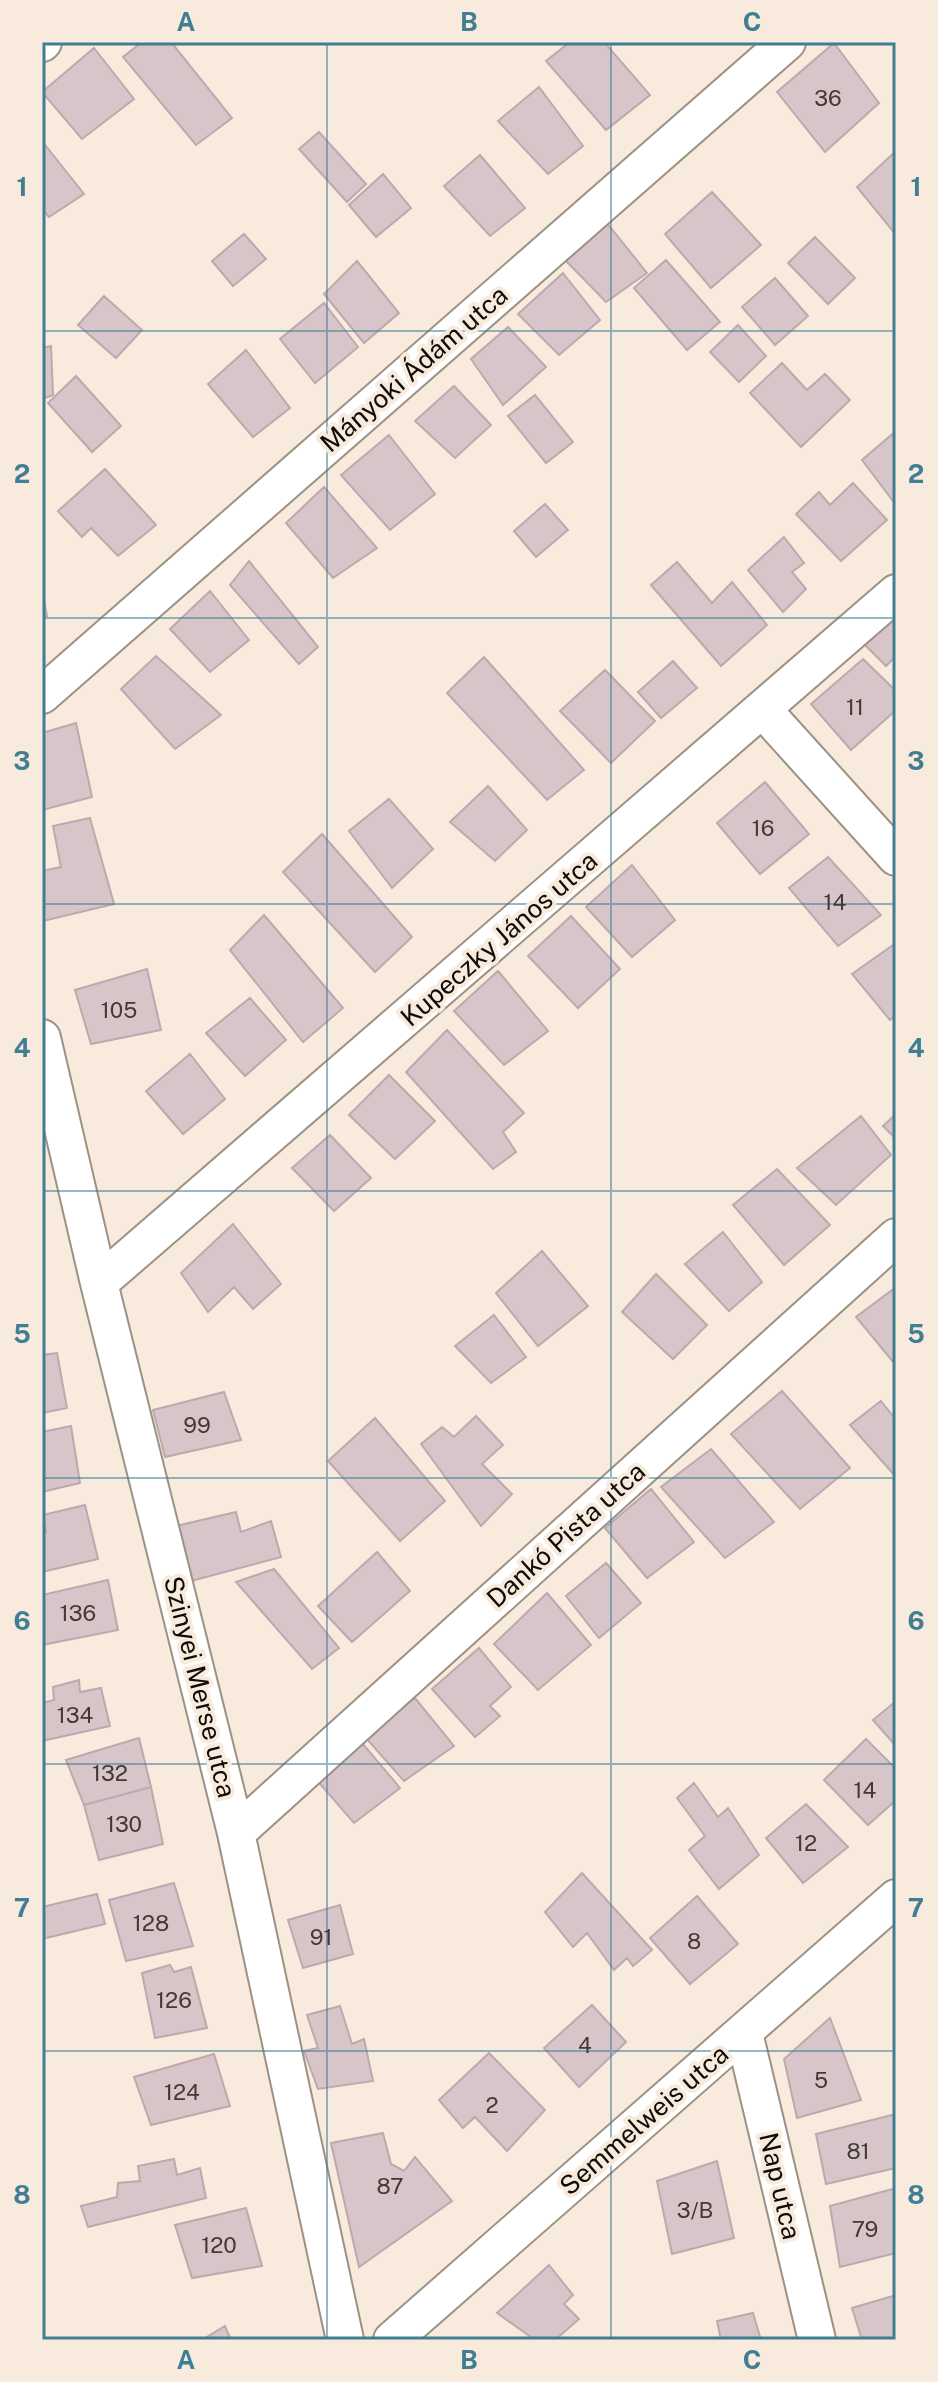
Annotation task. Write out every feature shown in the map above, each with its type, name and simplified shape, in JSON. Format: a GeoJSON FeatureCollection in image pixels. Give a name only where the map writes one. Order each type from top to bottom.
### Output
{"type":"FeatureCollection","features":[{"type":"Feature","properties":{"kind":"street","name":"Mányoki Ádám utca"},"geometry":{"type":"LineString","coordinates":[[42,695],[787,42]]}},
{"type":"Feature","properties":{"kind":"street","name":"Kupeczky János utca"},"geometry":{"type":"LineString","coordinates":[[99,1283],[764,711],[896,593]]}},
{"type":"Feature","properties":{"kind":"street"},"geometry":{"type":"LineString","coordinates":[[764,711],[896,857]]}},
{"type":"Feature","properties":{"kind":"street","name":"Szinyei Merse utca"},"geometry":{"type":"LineString","coordinates":[[42,1038],[99,1283],[236,1833],[345,2340]]}},
{"type":"Feature","properties":{"kind":"street","name":"Dankó Pista utca"},"geometry":{"type":"LineString","coordinates":[[236,1833],[896,1237]]}},
{"type":"Feature","properties":{"kind":"street","name":"Semmelweis utca"},"geometry":{"type":"LineString","coordinates":[[392,2340],[896,1898]]}},
{"type":"Feature","properties":{"kind":"street","name":"Nap utca"},"geometry":{"type":"LineString","coordinates":[[744,2033],[817,2340]]}},
{"type":"Feature","properties":{"kind":"building"},"geometry":{"type":"Polygon","coordinates":[[[142,42],[171,42],[232,118],[196,145],[123,57],[142,42]]]}},
{"type":"Feature","properties":{"kind":"building"},"geometry":{"type":"Polygon","coordinates":[[[570,42],[604,42],[650,95],[606,130],[546,61],[570,42]]]}},
{"type":"Feature","properties":{"kind":"building"},"geometry":{"type":"Polygon","coordinates":[[[834,43],[879,103],[825,152],[777,92],[834,43]]]}},
{"type":"Feature","properties":{"kind":"building"},"geometry":{"type":"Polygon","coordinates":[[[94,48],[134,99],[82,139],[42,92],[94,48]]]}},
{"type":"Feature","properties":{"kind":"building"},"geometry":{"type":"Polygon","coordinates":[[[539,87],[583,146],[548,174],[498,121],[539,87]]]}},
{"type":"Feature","properties":{"kind":"building"},"geometry":{"type":"Polygon","coordinates":[[[319,132],[366,184],[347,202],[299,149],[319,132]]]}},
{"type":"Feature","properties":{"kind":"building"},"geometry":{"type":"Polygon","coordinates":[[[42,141],[84,194],[49,217],[42,209],[42,141]]]}},
{"type":"Feature","properties":{"kind":"building"},"geometry":{"type":"Polygon","coordinates":[[[896,151],[896,235],[857,187],[896,151]]]}},
{"type":"Feature","properties":{"kind":"building"},"geometry":{"type":"Polygon","coordinates":[[[480,155],[525,208],[490,236],[444,186],[480,155]]]}},
{"type":"Feature","properties":{"kind":"building"},"geometry":{"type":"Polygon","coordinates":[[[383,174],[411,208],[376,237],[349,205],[383,174]]]}},
{"type":"Feature","properties":{"kind":"building"},"geometry":{"type":"Polygon","coordinates":[[[712,192],[761,245],[711,288],[665,234],[712,192]]]}},
{"type":"Feature","properties":{"kind":"building"},"geometry":{"type":"Polygon","coordinates":[[[607,223],[647,273],[606,302],[566,261],[607,223]]]}},
{"type":"Feature","properties":{"kind":"building"},"geometry":{"type":"Polygon","coordinates":[[[244,234],[266,259],[233,286],[212,261],[244,234]]]}},
{"type":"Feature","properties":{"kind":"building"},"geometry":{"type":"Polygon","coordinates":[[[815,237],[855,278],[828,304],[788,263],[815,237]]]}},
{"type":"Feature","properties":{"kind":"building"},"geometry":{"type":"Polygon","coordinates":[[[666,260],[720,322],[687,350],[634,288],[666,260]]]}},
{"type":"Feature","properties":{"kind":"building"},"geometry":{"type":"Polygon","coordinates":[[[357,261],[399,313],[364,343],[324,294],[357,261]]]}},
{"type":"Feature","properties":{"kind":"building"},"geometry":{"type":"Polygon","coordinates":[[[563,273],[600,320],[559,355],[518,314],[563,273]]]}},
{"type":"Feature","properties":{"kind":"building"},"geometry":{"type":"Polygon","coordinates":[[[775,278],[808,316],[775,345],[742,307],[775,278]]]}},
{"type":"Feature","properties":{"kind":"building"},"geometry":{"type":"Polygon","coordinates":[[[104,296],[142,330],[116,358],[78,325],[104,296]]]}},
{"type":"Feature","properties":{"kind":"building"},"geometry":{"type":"Polygon","coordinates":[[[324,303],[358,347],[315,383],[280,339],[324,303]]]}},
{"type":"Feature","properties":{"kind":"building"},"geometry":{"type":"Polygon","coordinates":[[[738,325],[766,356],[739,382],[710,352],[738,325]]]}},
{"type":"Feature","properties":{"kind":"building"},"geometry":{"type":"Polygon","coordinates":[[[508,327],[546,367],[503,405],[471,359],[508,327]]]}},
{"type":"Feature","properties":{"kind":"building"},"geometry":{"type":"Polygon","coordinates":[[[51,346],[53,395],[42,399],[42,348],[51,346]]]}},
{"type":"Feature","properties":{"kind":"building"},"geometry":{"type":"Polygon","coordinates":[[[246,350],[290,408],[253,437],[208,384],[246,350]]]}},
{"type":"Feature","properties":{"kind":"building"},"geometry":{"type":"Polygon","coordinates":[[[782,363],[807,390],[825,374],[850,400],[801,447],[750,393],[782,363]]]}},
{"type":"Feature","properties":{"kind":"building"},"geometry":{"type":"Polygon","coordinates":[[[76,376],[121,426],[92,452],[48,403],[76,376]]]}},
{"type":"Feature","properties":{"kind":"building"},"geometry":{"type":"Polygon","coordinates":[[[454,386],[491,425],[455,458],[415,421],[454,386]]]}},
{"type":"Feature","properties":{"kind":"building"},"geometry":{"type":"Polygon","coordinates":[[[535,395],[573,442],[546,463],[508,416],[535,395]]]}},
{"type":"Feature","properties":{"kind":"building"},"geometry":{"type":"Polygon","coordinates":[[[896,431],[896,505],[862,460],[896,431]]]}},
{"type":"Feature","properties":{"kind":"building"},"geometry":{"type":"Polygon","coordinates":[[[389,435],[435,494],[390,530],[341,475],[389,435]]]}},
{"type":"Feature","properties":{"kind":"building"},"geometry":{"type":"Polygon","coordinates":[[[105,469],[156,525],[118,556],[91,528],[82,537],[58,511],[105,469]]]}},
{"type":"Feature","properties":{"kind":"building"},"geometry":{"type":"Polygon","coordinates":[[[853,483],[887,520],[841,561],[796,514],[819,492],[830,505],[853,483]]]}},
{"type":"Feature","properties":{"kind":"building"},"geometry":{"type":"Polygon","coordinates":[[[324,487],[377,548],[333,578],[286,523],[324,487]]]}},
{"type":"Feature","properties":{"kind":"building"},"geometry":{"type":"Polygon","coordinates":[[[545,504],[568,530],[536,557],[514,531],[545,504]]]}},
{"type":"Feature","properties":{"kind":"building"},"geometry":{"type":"Polygon","coordinates":[[[784,537],[804,563],[792,572],[806,589],[783,612],[748,570],[784,537]]]}},
{"type":"Feature","properties":{"kind":"building"},"geometry":{"type":"Polygon","coordinates":[[[249,561],[318,647],[299,664],[230,585],[249,561]]]}},
{"type":"Feature","properties":{"kind":"building"},"geometry":{"type":"Polygon","coordinates":[[[677,562],[712,603],[732,582],[767,625],[721,666],[651,585],[677,562]]]}},
{"type":"Feature","properties":{"kind":"building"},"geometry":{"type":"Polygon","coordinates":[[[42,591],[47,616],[42,617],[42,591]]]}},
{"type":"Feature","properties":{"kind":"building"},"geometry":{"type":"Polygon","coordinates":[[[210,591],[249,640],[210,672],[170,629],[210,591]]]}},
{"type":"Feature","properties":{"kind":"building"},"geometry":{"type":"Polygon","coordinates":[[[896,614],[896,656],[886,666],[865,645],[896,614]]]}},
{"type":"Feature","properties":{"kind":"building"},"geometry":{"type":"Polygon","coordinates":[[[156,656],[221,715],[175,749],[121,689],[156,656]]]}},
{"type":"Feature","properties":{"kind":"building"},"geometry":{"type":"Polygon","coordinates":[[[484,657],[584,770],[547,800],[447,693],[484,657]]]}},
{"type":"Feature","properties":{"kind":"building"},"geometry":{"type":"Polygon","coordinates":[[[863,659],[896,691],[896,710],[851,750],[811,704],[863,659]]]}},
{"type":"Feature","properties":{"kind":"building"},"geometry":{"type":"Polygon","coordinates":[[[673,661],[697,688],[661,718],[638,692],[673,661]]]}},
{"type":"Feature","properties":{"kind":"building"},"geometry":{"type":"Polygon","coordinates":[[[605,670],[655,721],[611,763],[560,711],[605,670]]]}},
{"type":"Feature","properties":{"kind":"building"},"geometry":{"type":"Polygon","coordinates":[[[76,723],[92,797],[42,810],[42,733],[76,723]]]}},
{"type":"Feature","properties":{"kind":"building"},"geometry":{"type":"Polygon","coordinates":[[[765,782],[809,834],[760,874],[717,823],[765,782]]]}},
{"type":"Feature","properties":{"kind":"building"},"geometry":{"type":"Polygon","coordinates":[[[488,786],[527,830],[495,861],[450,822],[488,786]]]}},
{"type":"Feature","properties":{"kind":"building"},"geometry":{"type":"Polygon","coordinates":[[[389,799],[433,849],[392,888],[349,831],[389,799]]]}},
{"type":"Feature","properties":{"kind":"building"},"geometry":{"type":"Polygon","coordinates":[[[90,818],[114,904],[43,921],[42,871],[61,867],[53,826],[90,818]]]}},
{"type":"Feature","properties":{"kind":"building"},"geometry":{"type":"Polygon","coordinates":[[[322,834],[412,937],[375,972],[283,872],[322,834]]]}},
{"type":"Feature","properties":{"kind":"building"},"geometry":{"type":"Polygon","coordinates":[[[828,857],[881,915],[838,946],[789,888],[828,857]]]}},
{"type":"Feature","properties":{"kind":"building"},"geometry":{"type":"Polygon","coordinates":[[[632,865],[675,920],[632,957],[586,907],[632,865]]]}},
{"type":"Feature","properties":{"kind":"building"},"geometry":{"type":"Polygon","coordinates":[[[264,915],[343,1008],[303,1042],[230,950],[264,915]]]}},
{"type":"Feature","properties":{"kind":"building"},"geometry":{"type":"Polygon","coordinates":[[[571,916],[620,969],[578,1008],[528,956],[571,916]]]}},
{"type":"Feature","properties":{"kind":"building"},"geometry":{"type":"Polygon","coordinates":[[[896,943],[896,1015],[890,1020],[852,974],[896,943]]]}},
{"type":"Feature","properties":{"kind":"building"},"geometry":{"type":"Polygon","coordinates":[[[147,969],[161,1030],[91,1044],[75,990],[147,969]]]}},
{"type":"Feature","properties":{"kind":"building"},"geometry":{"type":"Polygon","coordinates":[[[498,971],[548,1031],[504,1065],[454,1011],[498,971]]]}},
{"type":"Feature","properties":{"kind":"building"},"geometry":{"type":"Polygon","coordinates":[[[250,998],[286,1040],[245,1076],[206,1033],[250,998]]]}},
{"type":"Feature","properties":{"kind":"building"},"geometry":{"type":"Polygon","coordinates":[[[447,1030],[524,1113],[503,1132],[516,1152],[493,1169],[406,1072],[447,1030]]]}},
{"type":"Feature","properties":{"kind":"building"},"geometry":{"type":"Polygon","coordinates":[[[190,1054],[225,1099],[183,1134],[146,1091],[190,1054]]]}},
{"type":"Feature","properties":{"kind":"building"},"geometry":{"type":"Polygon","coordinates":[[[389,1075],[435,1121],[395,1159],[349,1115],[389,1075]]]}},
{"type":"Feature","properties":{"kind":"building"},"geometry":{"type":"Polygon","coordinates":[[[896,1114],[896,1139],[883,1126],[896,1114]]]}},
{"type":"Feature","properties":{"kind":"building"},"geometry":{"type":"Polygon","coordinates":[[[861,1116],[891,1155],[836,1205],[797,1168],[861,1116]]]}},
{"type":"Feature","properties":{"kind":"building"},"geometry":{"type":"Polygon","coordinates":[[[330,1135],[371,1178],[334,1211],[292,1168],[330,1135]]]}},
{"type":"Feature","properties":{"kind":"building"},"geometry":{"type":"Polygon","coordinates":[[[777,1169],[830,1225],[784,1265],[733,1205],[777,1169]]]}},
{"type":"Feature","properties":{"kind":"building"},"geometry":{"type":"Polygon","coordinates":[[[233,1224],[281,1284],[253,1309],[234,1287],[208,1312],[181,1273],[233,1224]]]}},
{"type":"Feature","properties":{"kind":"building"},"geometry":{"type":"Polygon","coordinates":[[[723,1232],[762,1282],[729,1311],[685,1264],[723,1232]]]}},
{"type":"Feature","properties":{"kind":"building"},"geometry":{"type":"Polygon","coordinates":[[[542,1251],[588,1306],[538,1346],[496,1293],[542,1251]]]}},
{"type":"Feature","properties":{"kind":"building"},"geometry":{"type":"Polygon","coordinates":[[[656,1274],[707,1325],[673,1359],[622,1312],[656,1274]]]}},
{"type":"Feature","properties":{"kind":"building"},"geometry":{"type":"Polygon","coordinates":[[[896,1287],[896,1361],[894,1363],[856,1317],[896,1287]]]}},
{"type":"Feature","properties":{"kind":"building"},"geometry":{"type":"Polygon","coordinates":[[[494,1315],[526,1357],[491,1383],[455,1346],[494,1315]]]}},
{"type":"Feature","properties":{"kind":"building"},"geometry":{"type":"Polygon","coordinates":[[[57,1353],[67,1408],[42,1413],[42,1355],[57,1353]]]}},
{"type":"Feature","properties":{"kind":"building"},"geometry":{"type":"Polygon","coordinates":[[[782,1391],[850,1468],[800,1509],[731,1434],[782,1391]]]}},
{"type":"Feature","properties":{"kind":"building"},"geometry":{"type":"Polygon","coordinates":[[[224,1392],[241,1440],[165,1457],[153,1410],[224,1392]]]}},
{"type":"Feature","properties":{"kind":"building"},"geometry":{"type":"Polygon","coordinates":[[[881,1401],[896,1420],[896,1477],[850,1425],[881,1401]]]}},
{"type":"Feature","properties":{"kind":"building"},"geometry":{"type":"Polygon","coordinates":[[[476,1416],[503,1445],[482,1464],[512,1494],[481,1526],[421,1444],[442,1427],[454,1437],[476,1416]]]}},
{"type":"Feature","properties":{"kind":"building"},"geometry":{"type":"Polygon","coordinates":[[[375,1418],[445,1501],[400,1541],[328,1461],[375,1418]]]}},
{"type":"Feature","properties":{"kind":"building"},"geometry":{"type":"Polygon","coordinates":[[[71,1426],[80,1483],[42,1492],[42,1432],[71,1426]]]}},
{"type":"Feature","properties":{"kind":"building"},"geometry":{"type":"Polygon","coordinates":[[[711,1449],[774,1522],[725,1558],[661,1487],[711,1449]]]}},
{"type":"Feature","properties":{"kind":"building"},"geometry":{"type":"Polygon","coordinates":[[[651,1489],[694,1542],[647,1578],[605,1528],[651,1489]]]}},
{"type":"Feature","properties":{"kind":"building"},"geometry":{"type":"Polygon","coordinates":[[[85,1505],[98,1559],[42,1572],[42,1533],[46,1532],[43,1515],[85,1505]]]}},
{"type":"Feature","properties":{"kind":"building"},"geometry":{"type":"Polygon","coordinates":[[[236,1512],[241,1532],[271,1521],[281,1557],[191,1581],[176,1526],[236,1512]]]}},
{"type":"Feature","properties":{"kind":"building"},"geometry":{"type":"Polygon","coordinates":[[[377,1552],[410,1591],[352,1642],[318,1606],[377,1552]]]}},
{"type":"Feature","properties":{"kind":"building"},"geometry":{"type":"Polygon","coordinates":[[[606,1563],[641,1603],[599,1638],[566,1596],[606,1563]]]}},
{"type":"Feature","properties":{"kind":"building"},"geometry":{"type":"Polygon","coordinates":[[[274,1569],[339,1648],[312,1669],[236,1582],[274,1569]]]}},
{"type":"Feature","properties":{"kind":"building"},"geometry":{"type":"Polygon","coordinates":[[[108,1580],[118,1630],[42,1645],[42,1595],[108,1580]]]}},
{"type":"Feature","properties":{"kind":"building"},"geometry":{"type":"Polygon","coordinates":[[[547,1593],[591,1645],[538,1690],[494,1644],[547,1593]]]}},
{"type":"Feature","properties":{"kind":"building"},"geometry":{"type":"Polygon","coordinates":[[[479,1648],[511,1687],[490,1706],[500,1716],[475,1737],[432,1689],[479,1648]]]}},
{"type":"Feature","properties":{"kind":"building"},"geometry":{"type":"Polygon","coordinates":[[[79,1680],[80,1692],[101,1688],[110,1726],[42,1741],[42,1703],[54,1700],[53,1687],[79,1680]]]}},
{"type":"Feature","properties":{"kind":"building"},"geometry":{"type":"Polygon","coordinates":[[[415,1698],[454,1746],[404,1781],[365,1737],[415,1698]]]}},
{"type":"Feature","properties":{"kind":"building"},"geometry":{"type":"Polygon","coordinates":[[[896,1701],[896,1746],[873,1720],[896,1701]]]}},
{"type":"Feature","properties":{"kind":"building"},"geometry":{"type":"Polygon","coordinates":[[[357,1737],[400,1788],[354,1823],[314,1777],[357,1737]]]}},
{"type":"Feature","properties":{"kind":"building"},"geometry":{"type":"Polygon","coordinates":[[[139,1738],[151,1787],[84,1805],[66,1760],[139,1738]]]}},
{"type":"Feature","properties":{"kind":"building"},"geometry":{"type":"Polygon","coordinates":[[[866,1739],[896,1769],[896,1800],[868,1825],[824,1780],[866,1739]]]}},
{"type":"Feature","properties":{"kind":"building"},"geometry":{"type":"Polygon","coordinates":[[[694,1783],[718,1817],[728,1808],[759,1855],[719,1889],[689,1850],[705,1836],[677,1798],[694,1783]]]}},
{"type":"Feature","properties":{"kind":"building"},"geometry":{"type":"Polygon","coordinates":[[[151,1787],[163,1844],[99,1860],[84,1805],[151,1787]]]}},
{"type":"Feature","properties":{"kind":"building"},"geometry":{"type":"Polygon","coordinates":[[[806,1804],[848,1847],[803,1883],[766,1838],[806,1804]]]}},
{"type":"Feature","properties":{"kind":"building"},"geometry":{"type":"Polygon","coordinates":[[[582,1873],[652,1950],[633,1966],[627,1958],[614,1970],[587,1933],[573,1947],[545,1912],[582,1873]]]}},
{"type":"Feature","properties":{"kind":"building"},"geometry":{"type":"Polygon","coordinates":[[[174,1883],[193,1946],[126,1961],[109,1900],[174,1883]]]}},
{"type":"Feature","properties":{"kind":"building"},"geometry":{"type":"Polygon","coordinates":[[[97,1894],[105,1924],[42,1939],[42,1907],[97,1894]]]}},
{"type":"Feature","properties":{"kind":"building"},"geometry":{"type":"Polygon","coordinates":[[[697,1896],[738,1944],[690,1984],[650,1938],[697,1896]]]}},
{"type":"Feature","properties":{"kind":"building"},"geometry":{"type":"Polygon","coordinates":[[[340,1905],[353,1954],[303,1968],[288,1920],[340,1905]]]}},
{"type":"Feature","properties":{"kind":"building"},"geometry":{"type":"Polygon","coordinates":[[[170,1965],[174,1972],[191,1967],[207,2028],[155,2038],[142,1973],[170,1965]]]}},
{"type":"Feature","properties":{"kind":"building"},"geometry":{"type":"Polygon","coordinates":[[[592,2005],[626,2042],[579,2087],[544,2048],[592,2005]]]}},
{"type":"Feature","properties":{"kind":"building"},"geometry":{"type":"Polygon","coordinates":[[[340,2006],[352,2044],[364,2039],[373,2081],[318,2089],[304,2051],[318,2048],[307,2015],[340,2006]]]}},
{"type":"Feature","properties":{"kind":"building"},"geometry":{"type":"Polygon","coordinates":[[[830,2018],[861,2100],[797,2118],[784,2059],[830,2018]]]}},
{"type":"Feature","properties":{"kind":"building"},"geometry":{"type":"Polygon","coordinates":[[[489,2053],[545,2110],[507,2151],[475,2117],[463,2128],[439,2100],[489,2053]]]}},
{"type":"Feature","properties":{"kind":"building"},"geometry":{"type":"Polygon","coordinates":[[[214,2054],[230,2106],[151,2125],[134,2077],[214,2054]]]}},
{"type":"Feature","properties":{"kind":"building"},"geometry":{"type":"Polygon","coordinates":[[[896,2114],[896,2168],[826,2184],[816,2134],[896,2114]]]}},
{"type":"Feature","properties":{"kind":"building"},"geometry":{"type":"Polygon","coordinates":[[[383,2133],[391,2164],[404,2171],[415,2157],[452,2201],[359,2267],[331,2143],[383,2133]]]}},
{"type":"Feature","properties":{"kind":"building"},"geometry":{"type":"Polygon","coordinates":[[[174,2159],[177,2175],[200,2168],[206,2198],[88,2227],[81,2206],[117,2197],[118,2183],[140,2181],[138,2166],[174,2159]]]}},
{"type":"Feature","properties":{"kind":"building"},"geometry":{"type":"Polygon","coordinates":[[[717,2161],[734,2238],[672,2254],[657,2181],[717,2161]]]}},
{"type":"Feature","properties":{"kind":"building"},"geometry":{"type":"Polygon","coordinates":[[[896,2188],[896,2253],[840,2267],[830,2206],[896,2188]]]}},
{"type":"Feature","properties":{"kind":"building"},"geometry":{"type":"Polygon","coordinates":[[[246,2208],[262,2266],[192,2278],[175,2225],[246,2208]]]}},
{"type":"Feature","properties":{"kind":"building"},"geometry":{"type":"Polygon","coordinates":[[[549,2265],[573,2295],[564,2304],[579,2319],[555,2340],[535,2340],[497,2313],[549,2265]]]}},
{"type":"Feature","properties":{"kind":"building"},"geometry":{"type":"Polygon","coordinates":[[[896,2295],[896,2340],[862,2340],[852,2308],[896,2295]]]}},
{"type":"Feature","properties":{"kind":"building"},"geometry":{"type":"Polygon","coordinates":[[[753,2313],[761,2340],[721,2340],[717,2321],[753,2313]]]}},
{"type":"Feature","properties":{"kind":"building"},"geometry":{"type":"Polygon","coordinates":[[[225,2326],[231,2340],[202,2340],[225,2326]]]}}]}
